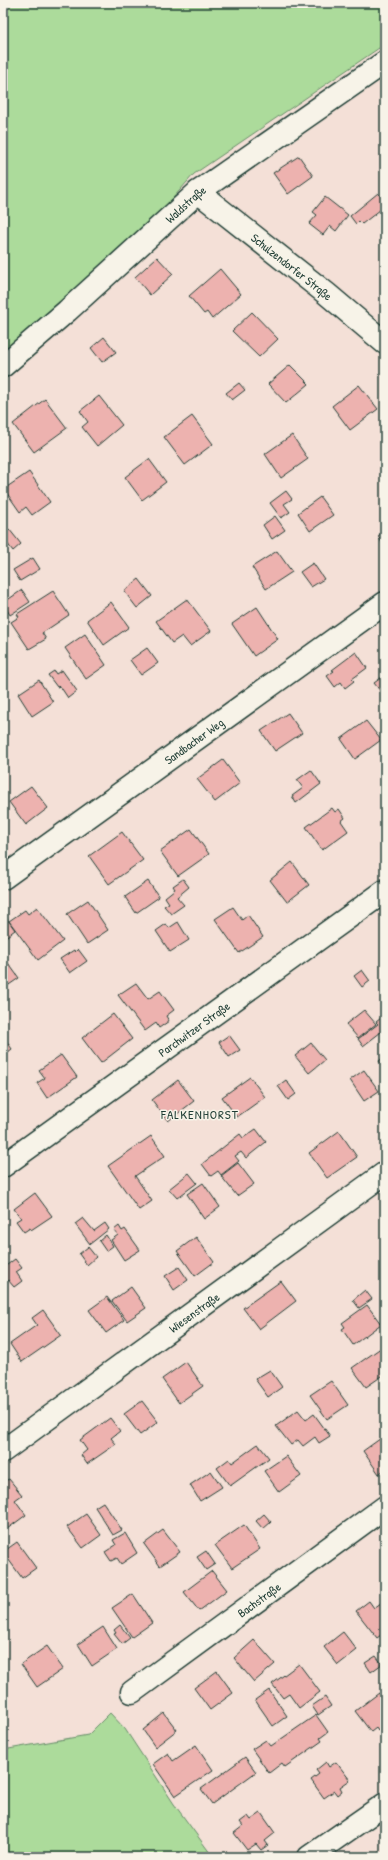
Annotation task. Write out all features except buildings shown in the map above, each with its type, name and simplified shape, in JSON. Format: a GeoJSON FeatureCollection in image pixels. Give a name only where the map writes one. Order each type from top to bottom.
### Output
{"type":"FeatureCollection","features":[{"type":"Feature","properties":{"kind":"street","name":"Waldstraße"},"geometry":{"type":"LineString","coordinates":[[3,366],[67,311],[198,192],[385,62]]}},
{"type":"Feature","properties":{"kind":"street","name":"Schulzendorfer Straße"},"geometry":{"type":"LineString","coordinates":[[198,192],[327,294],[385,343]]}},
{"type":"Feature","properties":{"kind":"street","name":"Sandbacher Weg"},"geometry":{"type":"LineString","coordinates":[[3,878],[385,603]]}},
{"type":"Feature","properties":{"kind":"street","name":"Parchwitzer Straße"},"geometry":{"type":"LineString","coordinates":[[3,1166],[385,891]]}},
{"type":"Feature","properties":{"kind":"street","name":"Wiesenstraße"},"geometry":{"type":"LineString","coordinates":[[3,1451],[385,1173]]}},
{"type":"Feature","properties":{"kind":"street","name":"Bachstraße"},"geometry":{"type":"LineString","coordinates":[[132,1692],[385,1507]]}},
{"type":"Feature","properties":{"kind":"street"},"geometry":{"type":"LineString","coordinates":[[309,1857],[385,1804]]}},
{"type":"Feature","properties":{"kind":"green space"},"geometry":{"type":"Polygon","coordinates":[[[3,3],[385,3],[385,44],[194,174],[153,221],[3,353],[3,3]]]}},
{"type":"Feature","properties":{"kind":"green space"},"geometry":{"type":"Polygon","coordinates":[[[110,1713],[125,1729],[174,1804],[213,1857],[3,1857],[3,1750],[88,1735],[110,1713]]]}},
{"type":"Feature","properties":{"kind":"district","name":"FALKENHORST"},"geometry":{"type":"Point","coordinates":[200,1114]}}]}
